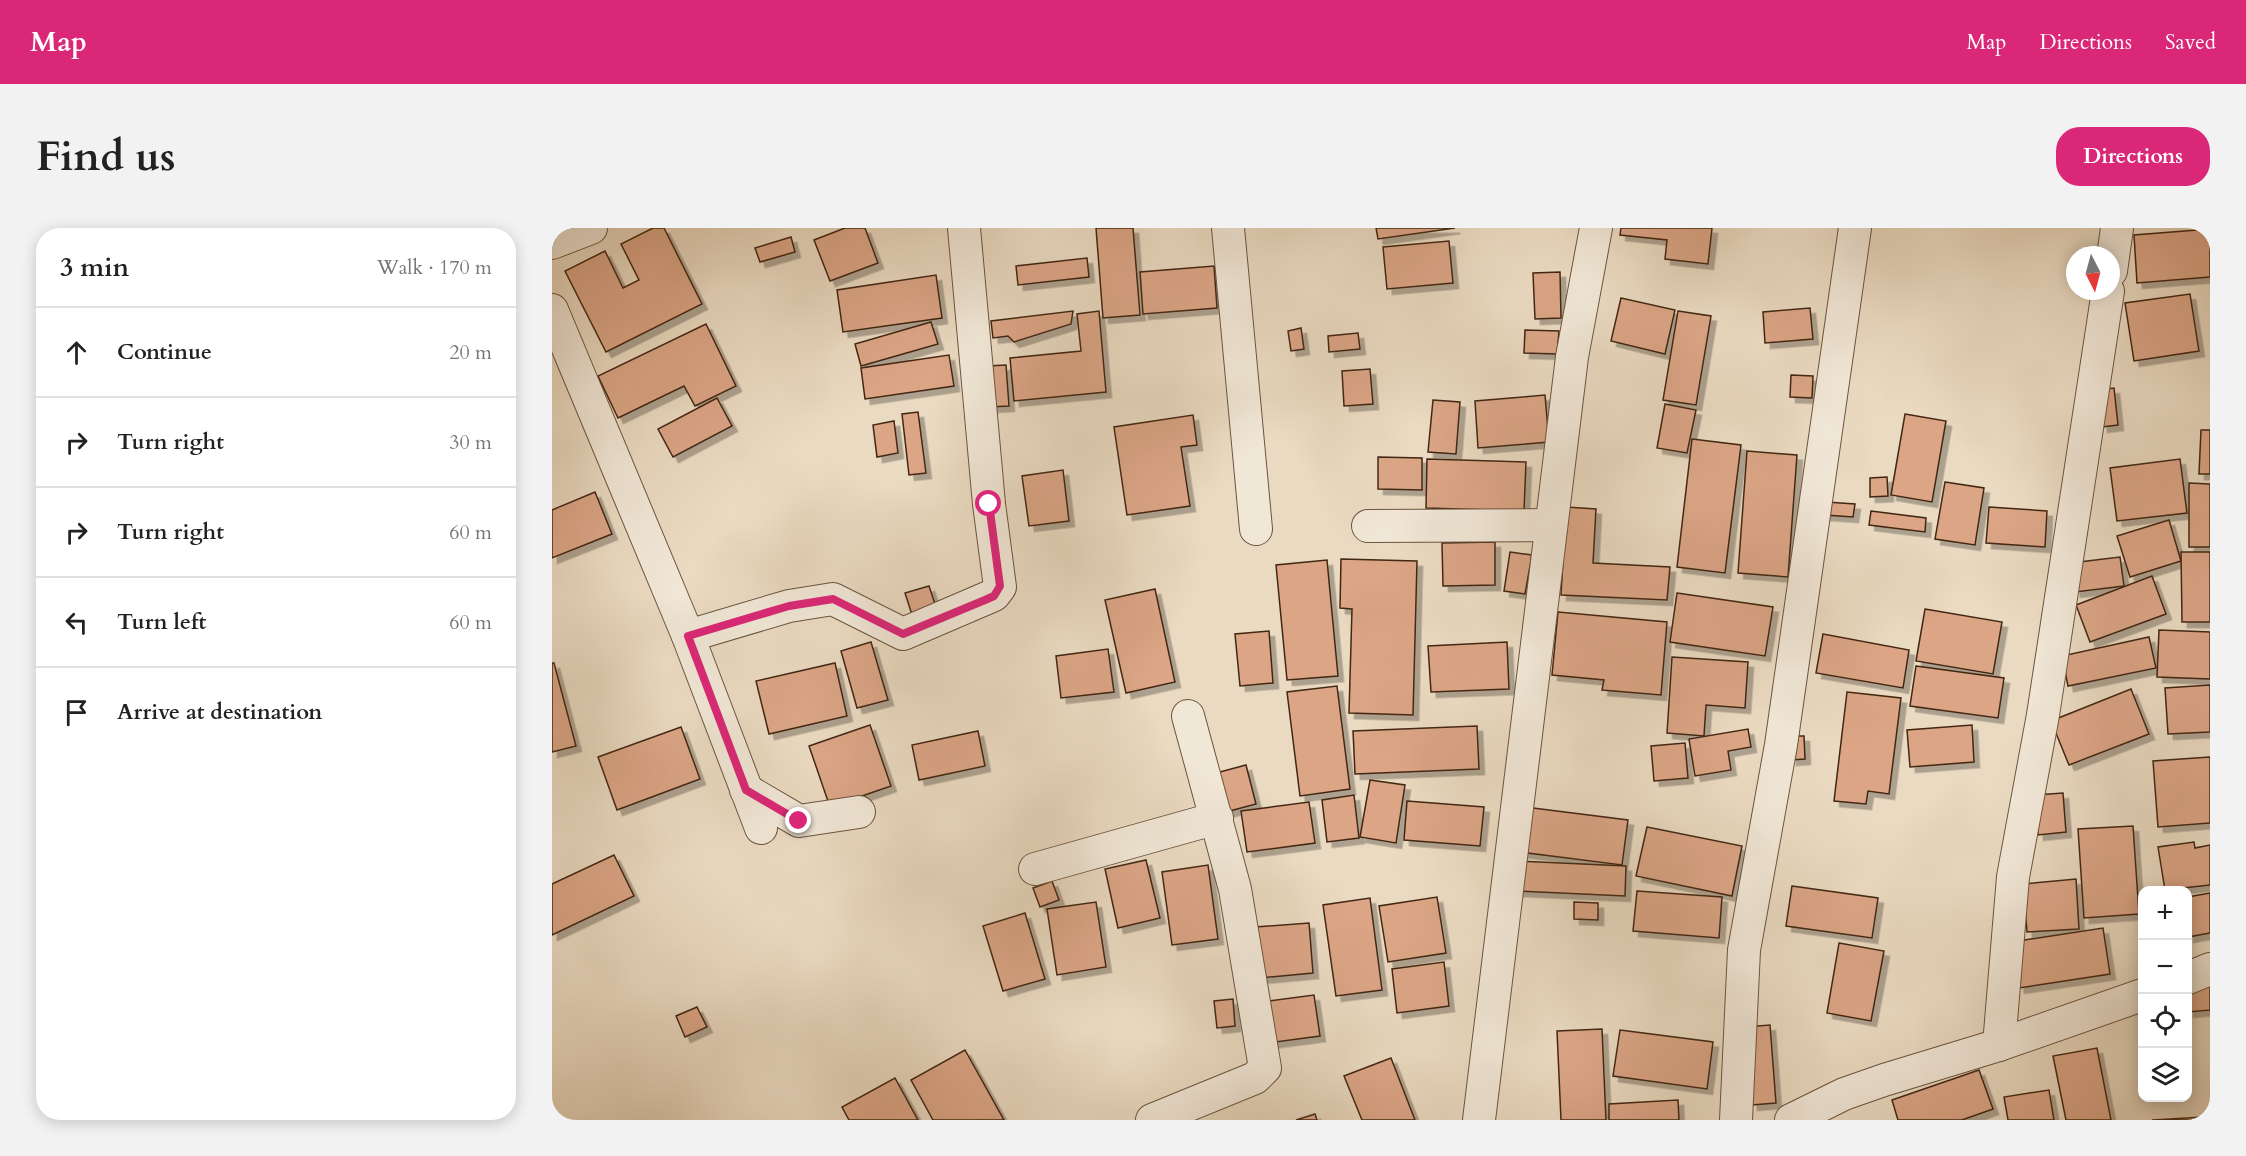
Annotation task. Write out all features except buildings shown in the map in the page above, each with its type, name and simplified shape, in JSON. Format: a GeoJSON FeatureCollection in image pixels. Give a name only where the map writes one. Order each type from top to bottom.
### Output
{"type":"FeatureCollection","features":[{"type":"Feature","properties":{"kind":"street"},"geometry":{"type":"LineString","coordinates":[[552,243],[591,228]]}},
{"type":"Feature","properties":{"kind":"street"},"geometry":{"type":"LineString","coordinates":[[688,636],[789,606],[833,599],[903,634],[994,596],[1000,586],[989,504],[964,228]]}},
{"type":"Feature","properties":{"kind":"street"},"geometry":{"type":"LineString","coordinates":[[1228,228],[1256,529]]}},
{"type":"Feature","properties":{"kind":"street"},"geometry":{"type":"LineString","coordinates":[[1479,1120],[1572,357],[1596,228]]}},
{"type":"Feature","properties":{"kind":"street"},"geometry":{"type":"LineString","coordinates":[[1736,1120],[1744,950],[1782,746],[1855,228]]}},
{"type":"Feature","properties":{"kind":"street"},"geometry":{"type":"LineString","coordinates":[[2114,246],[2117,228]]}},
{"type":"Feature","properties":{"kind":"street"},"geometry":{"type":"LineString","coordinates":[[1999,1045],[2013,877],[2043,715],[2107,300]]}},
{"type":"Feature","properties":{"kind":"street"},"geometry":{"type":"LineString","coordinates":[[552,310],[688,636],[761,828]]}},
{"type":"Feature","properties":{"kind":"street"},"geometry":{"type":"LineString","coordinates":[[1368,526],[1551,525]]}},
{"type":"Feature","properties":{"kind":"street"},"geometry":{"type":"LineString","coordinates":[[1152,1120],[1255,1078],[1265,1068],[1236,889],[1188,716]]}},
{"type":"Feature","properties":{"kind":"street"},"geometry":{"type":"LineString","coordinates":[[746,790],[799,821],[859,812]]}},
{"type":"Feature","properties":{"kind":"street"},"geometry":{"type":"LineString","coordinates":[[1035,869],[1217,818]]}},
{"type":"Feature","properties":{"kind":"street"},"geometry":{"type":"LineString","coordinates":[[2192,976],[2210,969]]}},
{"type":"Feature","properties":{"kind":"street"},"geometry":{"type":"LineString","coordinates":[[1791,1120],[1854,1090],[1999,1045],[2138,997]]}},
{"type":"Feature","properties":{"kind":"route"},"geometry":{"type":"LineString","coordinates":[[799,821],[746,790],[688,636],[789,606],[833,599],[903,634],[985,600],[994,596],[1000,586],[989,504]]}}]}
